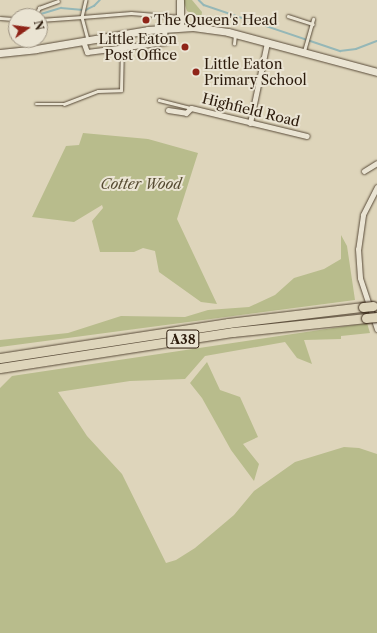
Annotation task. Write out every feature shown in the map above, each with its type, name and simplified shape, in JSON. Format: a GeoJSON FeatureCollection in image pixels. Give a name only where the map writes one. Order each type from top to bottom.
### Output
{"type":"FeatureCollection","features":[{"type":"Feature","properties":{"kind":"highway","name":"A38"},"geometry":{"type":"LineString","coordinates":[[0,358],[228,323],[375,306]]}},
{"type":"Feature","properties":{"kind":"highway","name":"A38"},"geometry":{"type":"LineString","coordinates":[[0,368],[245,331],[377,317]]}},
{"type":"Feature","properties":{"kind":"main road"},"geometry":{"type":"LineString","coordinates":[[180,0],[180,27]]}},
{"type":"Feature","properties":{"kind":"main road"},"geometry":{"type":"LineString","coordinates":[[0,52],[164,28],[180,27],[235,34],[377,72]]}},
{"type":"Feature","properties":{"kind":"street"},"geometry":{"type":"LineString","coordinates":[[85,40],[87,52],[122,46],[165,42],[164,28]]}},
{"type":"Feature","properties":{"kind":"street"},"geometry":{"type":"LineString","coordinates":[[250,123],[267,42]]}},
{"type":"Feature","properties":{"kind":"street","name":"Highfield Road"},"geometry":{"type":"LineString","coordinates":[[168,110],[186,113],[191,108],[307,136]]}},
{"type":"Feature","properties":{"kind":"street"},"geometry":{"type":"LineString","coordinates":[[364,171],[377,163]]}},
{"type":"Feature","properties":{"kind":"street"},"geometry":{"type":"LineString","coordinates":[[377,187],[363,215],[358,249],[360,278],[377,329]]}},
{"type":"Feature","properties":{"kind":"lane"},"geometry":{"type":"LineString","coordinates":[[85,40],[82,13],[86,0]]}},
{"type":"Feature","properties":{"kind":"lane"},"geometry":{"type":"LineString","coordinates":[[39,8],[58,1]]}},
{"type":"Feature","properties":{"kind":"lane"},"geometry":{"type":"LineString","coordinates":[[48,19],[131,13],[180,17]]}},
{"type":"Feature","properties":{"kind":"lane"},"geometry":{"type":"LineString","coordinates":[[288,16],[313,24]]}},
{"type":"Feature","properties":{"kind":"lane"},"geometry":{"type":"LineString","coordinates":[[303,52],[313,24],[313,19]]}},
{"type":"Feature","properties":{"kind":"lane"},"geometry":{"type":"LineString","coordinates":[[234,44],[235,34]]}},
{"type":"Feature","properties":{"kind":"lane"},"geometry":{"type":"LineString","coordinates":[[36,104],[64,104],[98,91],[121,90],[122,46]]}},
{"type":"Feature","properties":{"kind":"lane"},"geometry":{"type":"LineString","coordinates":[[159,100],[191,108]]}},
{"type":"Feature","properties":{"kind":"green space"},"geometry":{"type":"Polygon","coordinates":[[[183,0],[192,0],[202,12],[201,18],[187,11],[183,0]]]}},
{"type":"Feature","properties":{"kind":"green space","name":"Cotter Wood"},"geometry":{"type":"Polygon","coordinates":[[[83,133],[148,139],[198,153],[177,219],[217,304],[201,302],[159,272],[155,251],[143,248],[134,252],[100,252],[92,221],[103,208],[102,205],[74,222],[32,217],[66,146],[79,145],[83,133]]]}},
{"type":"Feature","properties":{"kind":"green space"},"geometry":{"type":"Polygon","coordinates":[[[341,235],[347,246],[355,300],[0,347],[0,340],[68,333],[121,316],[185,317],[208,310],[249,307],[275,295],[294,278],[324,269],[341,259],[341,235]]]}},
{"type":"Feature","properties":{"kind":"green space"},"geometry":{"type":"Polygon","coordinates":[[[367,323],[370,333],[341,336],[341,339],[304,340],[312,364],[297,358],[285,342],[205,356],[185,379],[130,381],[58,392],[87,436],[122,474],[166,563],[176,560],[195,548],[234,515],[254,491],[295,462],[344,447],[359,448],[377,454],[377,633],[0,633],[0,388],[12,376],[367,323]]]}},
{"type":"Feature","properties":{"kind":"green space"},"geometry":{"type":"Polygon","coordinates":[[[207,362],[220,390],[240,397],[258,437],[243,444],[259,464],[254,481],[231,450],[202,398],[190,383],[207,362]]]}},
{"type":"Feature","properties":{"kind":"waterway"},"geometry":{"type":"LineString","coordinates":[[48,12],[61,8],[86,10],[94,6],[100,0]]}},
{"type":"Feature","properties":{"kind":"waterway"},"geometry":{"type":"LineString","coordinates":[[199,0],[204,5],[340,51],[356,49],[377,41]]}},
{"type":"Feature","properties":{"kind":"place","name":"The Queen's Head"},"geometry":{"type":"Point","coordinates":[146,20]}},
{"type":"Feature","properties":{"kind":"place","name":"Little Eaton Post Office"},"geometry":{"type":"Point","coordinates":[185,47]}},
{"type":"Feature","properties":{"kind":"place","name":"Little Eaton Primary School"},"geometry":{"type":"Point","coordinates":[196,72]}}]}
